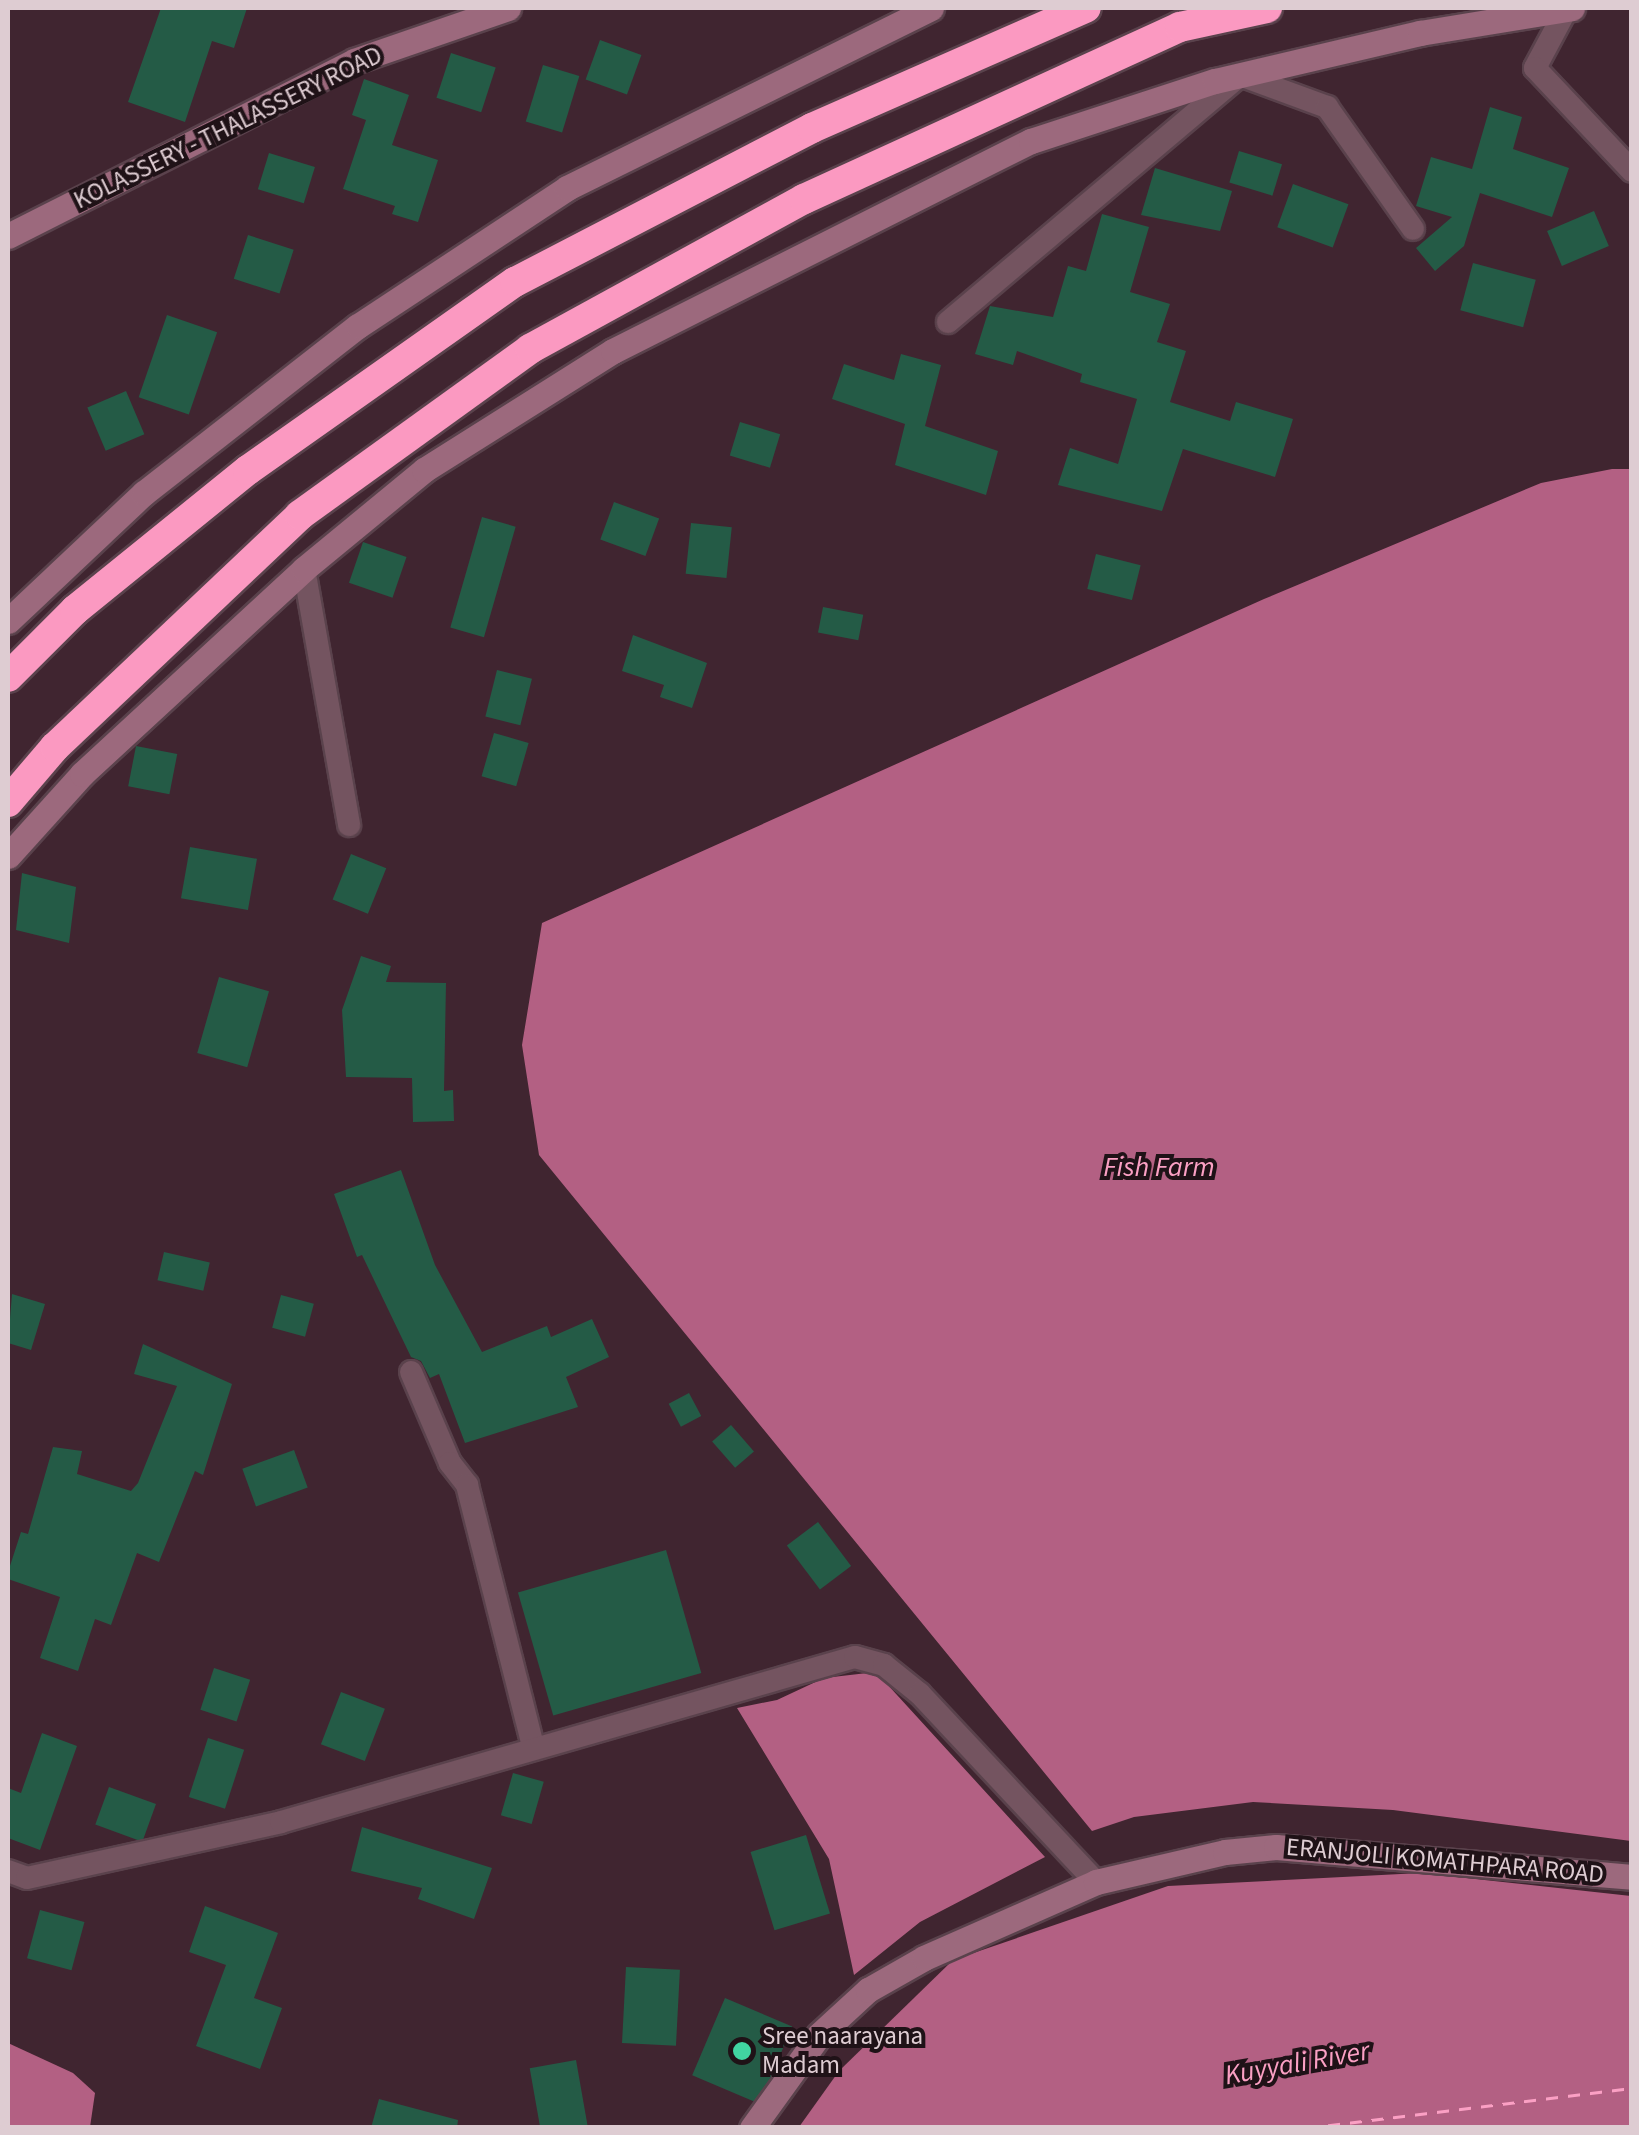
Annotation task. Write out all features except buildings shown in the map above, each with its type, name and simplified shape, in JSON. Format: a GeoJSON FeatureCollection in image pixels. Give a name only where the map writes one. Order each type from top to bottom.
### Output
{"type":"FeatureCollection","features":[{"type":"Feature","properties":{"kind":"highway"},"geometry":{"type":"LineString","coordinates":[[8,677],[76,610],[248,470],[515,282],[812,128],[1086,8]]}},
{"type":"Feature","properties":{"kind":"highway"},"geometry":{"type":"LineString","coordinates":[[8,802],[55,747],[300,516],[530,349],[804,200],[1180,27],[1268,8]]}},
{"type":"Feature","properties":{"kind":"street","name":"KOLASSERY - THALASSERY ROAD"},"geometry":{"type":"LineString","coordinates":[[8,236],[354,61],[508,8]]}},
{"type":"Feature","properties":{"kind":"street"},"geometry":{"type":"LineString","coordinates":[[8,621],[144,492],[374,315],[567,188],[930,8]]}},
{"type":"Feature","properties":{"kind":"street"},"geometry":{"type":"LineString","coordinates":[[8,856],[82,774],[304,569],[424,470],[613,351],[1031,140],[1240,74],[1570,8]]}},
{"type":"Feature","properties":{"kind":"street"},"geometry":{"type":"LineString","coordinates":[[1570,8],[1536,68],[1632,171]]}},
{"type":"Feature","properties":{"kind":"street"},"geometry":{"type":"LineString","coordinates":[[1240,74],[1327,107],[1413,228]]}},
{"type":"Feature","properties":{"kind":"street"},"geometry":{"type":"LineString","coordinates":[[948,322],[1240,74]]}},
{"type":"Feature","properties":{"kind":"street"},"geometry":{"type":"LineString","coordinates":[[304,569],[349,825]]}},
{"type":"Feature","properties":{"kind":"street"},"geometry":{"type":"LineString","coordinates":[[412,1372],[450,1463],[467,1485],[534,1746]]}},
{"type":"Feature","properties":{"kind":"street"},"geometry":{"type":"LineString","coordinates":[[8,1871],[27,1878],[281,1822],[855,1656],[884,1665],[920,1694],[1096,1882]]}},
{"type":"Feature","properties":{"kind":"street","name":"ERANJOLI KOMATHPARA ROAD"},"geometry":{"type":"LineString","coordinates":[[752,2128],[818,2035],[868,1990],[924,1958],[1096,1882],[1224,1852],[1276,1847],[1632,1877]]}},
{"type":"Feature","properties":{"kind":"water","name":"Fish Farm"},"geometry":{"type":"Polygon","coordinates":[[[1612,469],[1632,469],[1631,1841],[1393,1810],[1253,1802],[1134,1817],[1092,1831],[539,1155],[522,1045],[542,923],[1264,599],[1541,483],[1612,469]]]}},
{"type":"Feature","properties":{"kind":"water"},"geometry":{"type":"Polygon","coordinates":[[[876,1672],[1045,1857],[920,1922],[854,1975],[829,1859],[737,1708],[777,1700],[824,1678],[876,1672]]]}},
{"type":"Feature","properties":{"kind":"water","name":"Kuyyali River"},"geometry":{"type":"Polygon","coordinates":[[[1420,1873],[1631,1896],[1631,2127],[799,2127],[839,2071],[953,1960],[1168,1886],[1420,1873]]]}},
{"type":"Feature","properties":{"kind":"water"},"geometry":{"type":"Polygon","coordinates":[[[8,2043],[73,2073],[95,2093],[90,2127],[8,2127],[8,2043]]]}},
{"type":"Feature","properties":{"kind":"ferry route"},"geometry":{"type":"LineString","coordinates":[[1306,2128],[1632,2088]]}},
{"type":"Feature","properties":{"kind":"place","name":"Sree naarayana Madam"},"geometry":{"type":"Point","coordinates":[742,2051]}}]}
